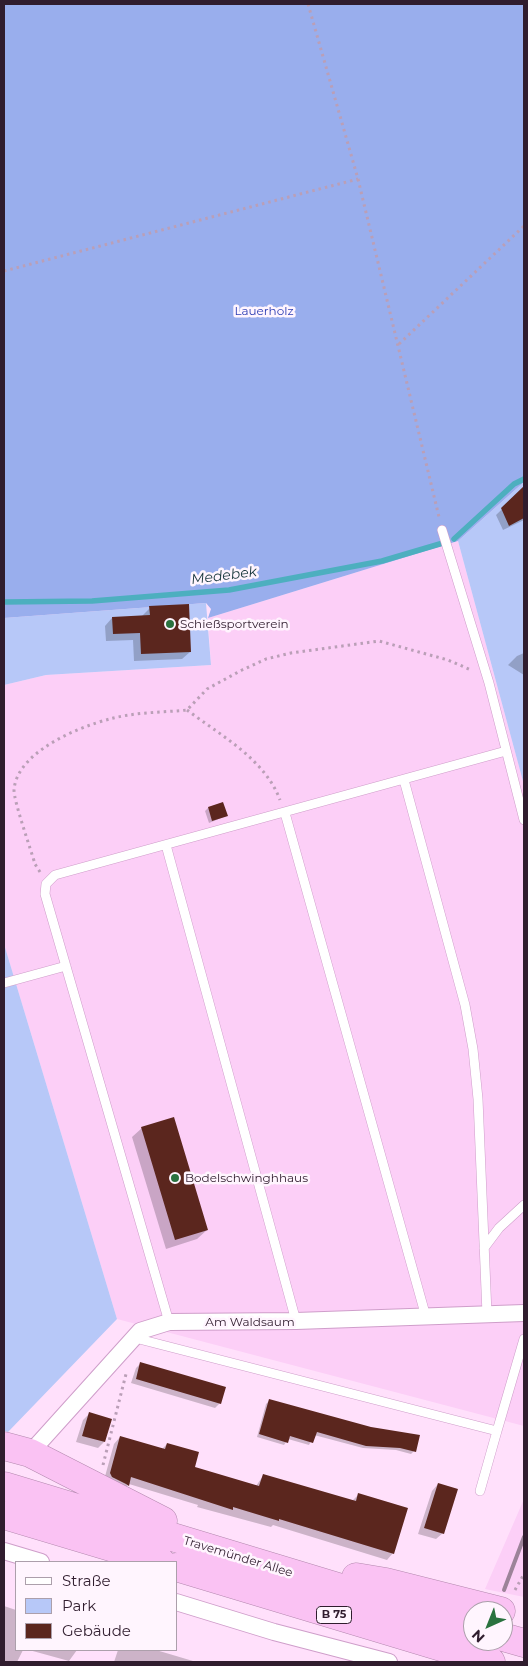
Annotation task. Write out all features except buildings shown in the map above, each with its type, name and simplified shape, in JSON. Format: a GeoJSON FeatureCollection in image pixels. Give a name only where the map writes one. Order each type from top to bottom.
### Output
{"type":"FeatureCollection","features":[{"type":"Feature","properties":{"kind":"highway"},"geometry":{"type":"LineString","coordinates":[[4,1446],[30,1453],[234,1556],[490,1601]]}},
{"type":"Feature","properties":{"kind":"highway","name":"Travemünder Allee"},"geometry":{"type":"LineString","coordinates":[[4,1486],[463,1625]]}},
{"type":"Feature","properties":{"kind":"highway"},"geometry":{"type":"LineString","coordinates":[[4,1515],[158,1561]]}},
{"type":"Feature","properties":{"kind":"highway","name":"B 75"},"geometry":{"type":"LineString","coordinates":[[178,1568],[491,1662]]}},
{"type":"Feature","properties":{"kind":"highway"},"geometry":{"type":"LineString","coordinates":[[513,1609],[524,1617]]}},
{"type":"Feature","properties":{"kind":"street","name":"Am Waldsaum"},"geometry":{"type":"LineString","coordinates":[[30,1453],[140,1331],[169,1322],[296,1322],[524,1313]]}},
{"type":"Feature","properties":{"kind":"street"},"geometry":{"type":"LineString","coordinates":[[4,1551],[38,1561]]}},
{"type":"Feature","properties":{"kind":"street"},"geometry":{"type":"LineString","coordinates":[[178,1603],[274,1632],[389,1662]]}},
{"type":"Feature","properties":{"kind":"lane"},"geometry":{"type":"LineString","coordinates":[[442,530],[489,683],[524,820]]}},
{"type":"Feature","properties":{"kind":"lane"},"geometry":{"type":"LineString","coordinates":[[169,1322],[45,894],[46,884],[55,875],[506,751]]}},
{"type":"Feature","properties":{"kind":"lane"},"geometry":{"type":"LineString","coordinates":[[404,780],[465,1005],[472,1040],[478,1099],[487,1314]]}},
{"type":"Feature","properties":{"kind":"lane"},"geometry":{"type":"LineString","coordinates":[[285,813],[426,1317]]}},
{"type":"Feature","properties":{"kind":"lane"},"geometry":{"type":"LineString","coordinates":[[166,845],[296,1322]]}},
{"type":"Feature","properties":{"kind":"lane"},"geometry":{"type":"LineString","coordinates":[[4,983],[66,966]]}},
{"type":"Feature","properties":{"kind":"lane"},"geometry":{"type":"LineString","coordinates":[[484,1249],[499,1228],[524,1206]]}},
{"type":"Feature","properties":{"kind":"lane"},"geometry":{"type":"LineString","coordinates":[[135,1338],[497,1431]]}},
{"type":"Feature","properties":{"kind":"lane"},"geometry":{"type":"LineString","coordinates":[[480,1491],[524,1339]]}},
{"type":"Feature","properties":{"kind":"path"},"geometry":{"type":"LineString","coordinates":[[308,4],[358,179],[442,530]]}},
{"type":"Feature","properties":{"kind":"path"},"geometry":{"type":"LineString","coordinates":[[4,271],[358,179]]}},
{"type":"Feature","properties":{"kind":"path"},"geometry":{"type":"LineString","coordinates":[[399,344],[524,226]]}},
{"type":"Feature","properties":{"kind":"path"},"geometry":{"type":"LineString","coordinates":[[46,884],[35,864],[14,792],[20,772],[31,757],[80,728],[128,715],[187,710],[207,689],[242,670],[266,660],[291,653],[379,641],[448,660],[468,668],[489,683]]}},
{"type":"Feature","properties":{"kind":"path"},"geometry":{"type":"LineString","coordinates":[[187,710],[245,754],[264,772],[278,794],[285,813]]}},
{"type":"Feature","properties":{"kind":"path"},"geometry":{"type":"LineString","coordinates":[[98,1488],[135,1338]]}},
{"type":"Feature","properties":{"kind":"path"},"geometry":{"type":"LineString","coordinates":[[508,1601],[524,1574]]}},
{"type":"Feature","properties":{"kind":"shaded area"},"geometry":{"type":"Polygon","coordinates":[[[458,541],[524,785],[524,1426],[117,1319],[4,944],[4,685],[46,675],[211,665],[208,618],[458,541]]]}},
{"type":"Feature","properties":{"kind":"shaded area"},"geometry":{"type":"Polygon","coordinates":[[[524,1499],[524,1597],[485,1589],[524,1499]]]}},
{"type":"Feature","properties":{"kind":"green space","name":"Lauerholz"},"geometry":{"type":"Polygon","coordinates":[[[4,4],[524,4],[524,482],[458,541],[208,618],[211,609],[206,603],[4,618],[4,4]]]}},
{"type":"Feature","properties":{"kind":"green space"},"geometry":{"type":"Polygon","coordinates":[[[524,482],[524,785],[458,541],[524,482]]]}},
{"type":"Feature","properties":{"kind":"green space"},"geometry":{"type":"Polygon","coordinates":[[[206,603],[211,665],[46,675],[4,685],[4,618],[206,603]]]}},
{"type":"Feature","properties":{"kind":"green space"},"geometry":{"type":"Polygon","coordinates":[[[4,944],[117,1319],[8,1432],[4,1431],[4,944]]]}},
{"type":"Feature","properties":{"kind":"waterway","name":"Medebek"},"geometry":{"type":"LineString","coordinates":[[454,539],[514,484],[524,479]]}},
{"type":"Feature","properties":{"kind":"waterway","name":"Medebek"},"geometry":{"type":"LineString","coordinates":[[4,602],[92,601],[229,590],[382,561],[443,543]]}},
{"type":"Feature","properties":{"kind":"railway"},"geometry":{"type":"LineString","coordinates":[[504,1590],[524,1537]]}},
{"type":"Feature","properties":{"kind":"place","name":"Schießsportverein"},"geometry":{"type":"Point","coordinates":[170,624]}},
{"type":"Feature","properties":{"kind":"place","name":"Bodelschwinghhaus"},"geometry":{"type":"Point","coordinates":[175,1178]}}]}
